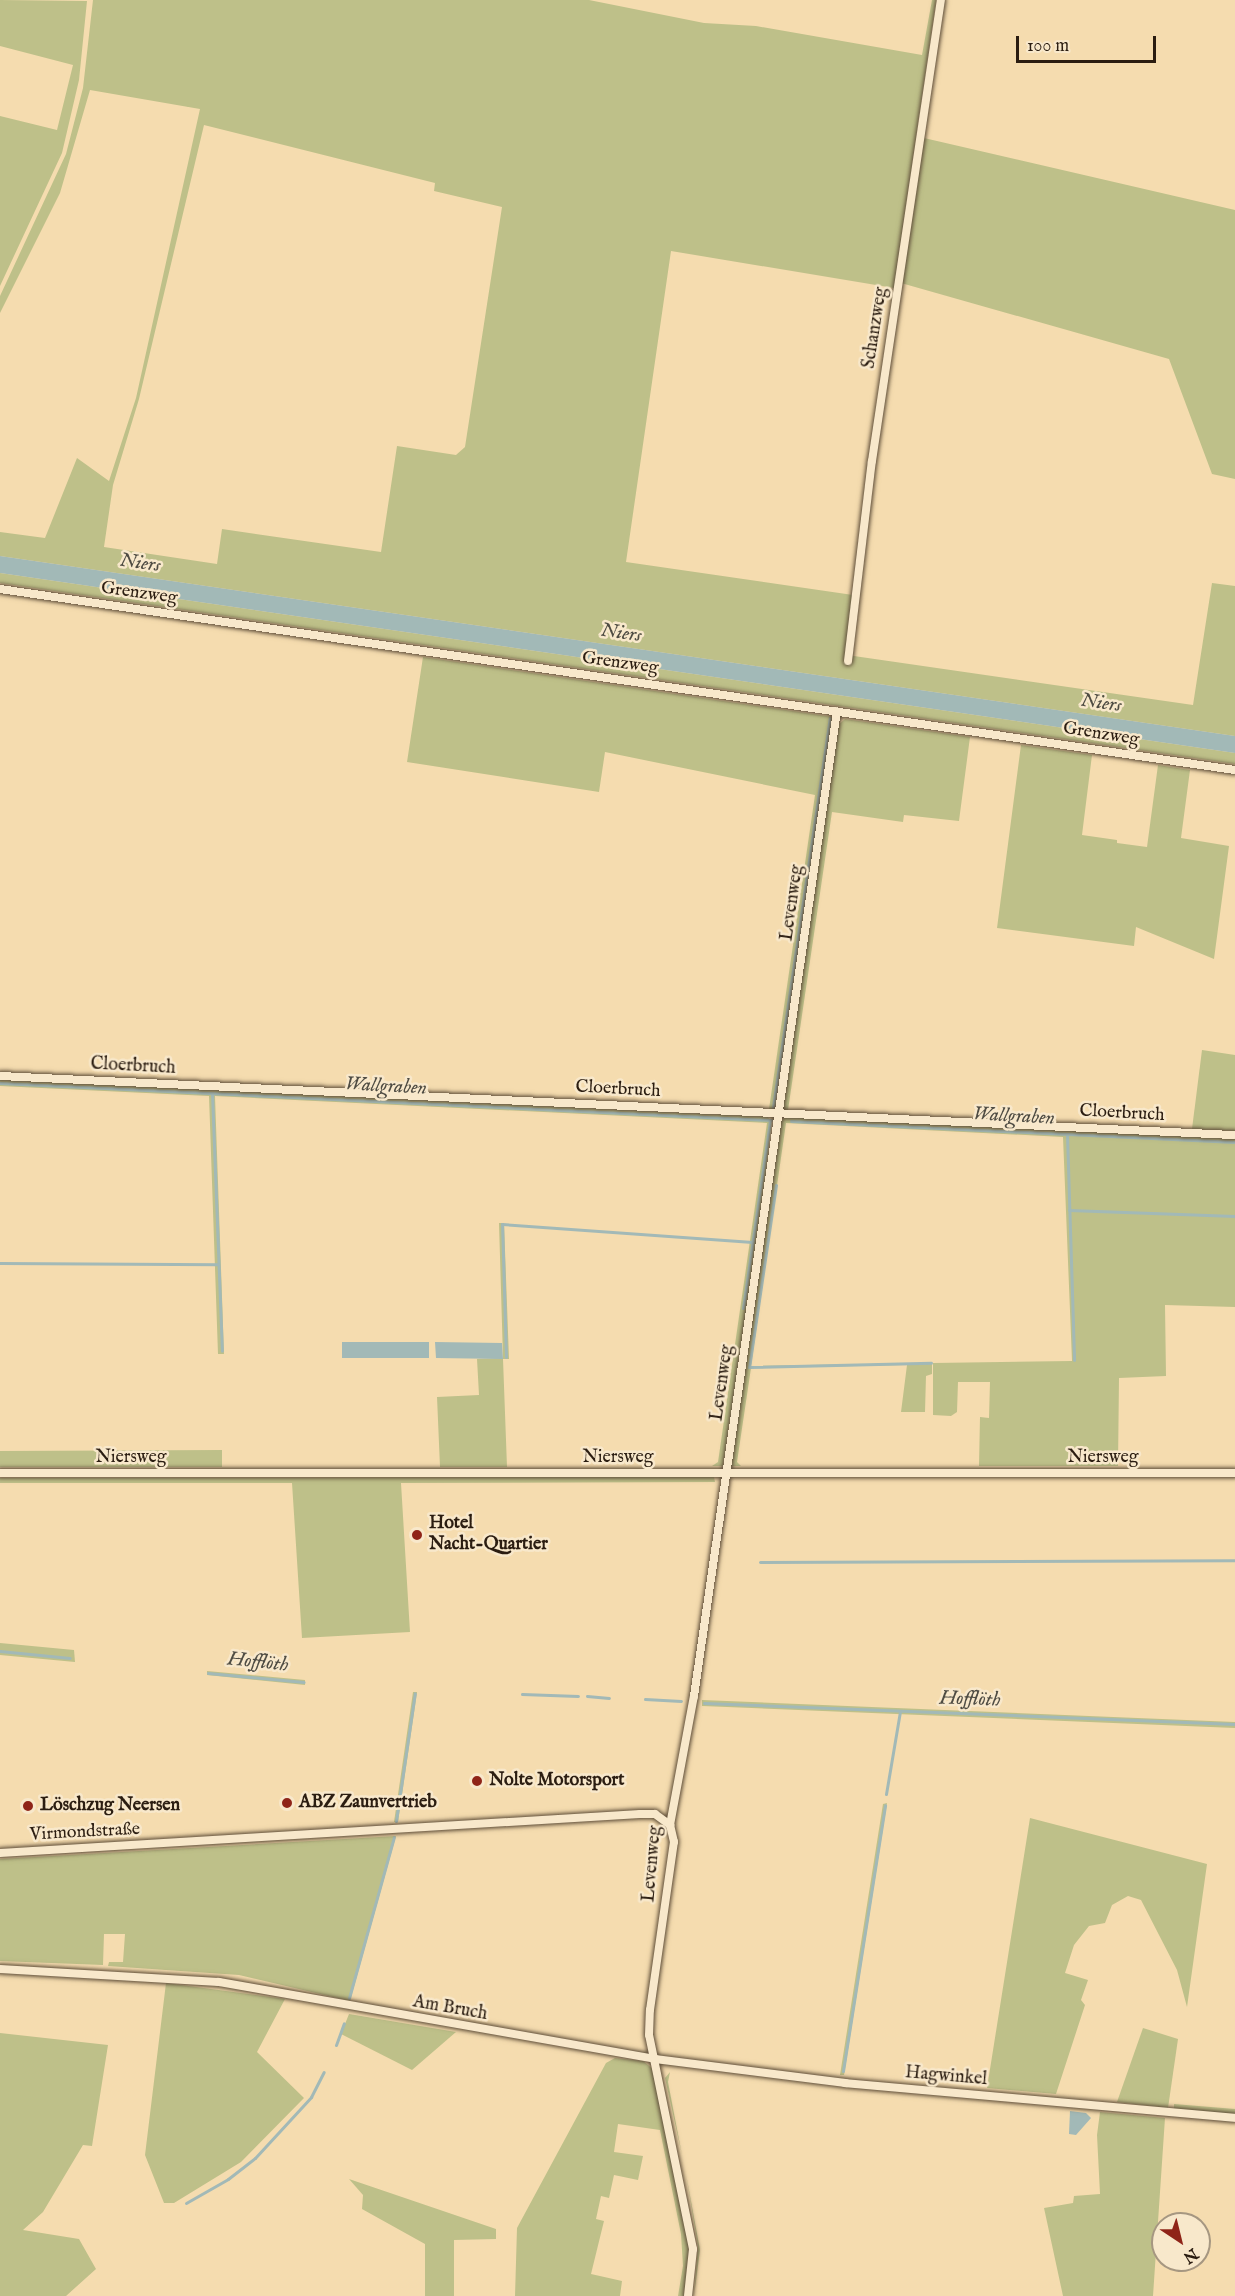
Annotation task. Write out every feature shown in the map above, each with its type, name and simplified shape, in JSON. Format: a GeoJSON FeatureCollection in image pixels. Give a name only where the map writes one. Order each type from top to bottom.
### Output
{"type":"FeatureCollection","features":[{"type":"Feature","properties":{"kind":"street","name":"Schanzweg"},"geometry":{"type":"LineString","coordinates":[[848,661],[872,461],[940,0]]}},
{"type":"Feature","properties":{"kind":"street","name":"Grenzweg"},"geometry":{"type":"LineString","coordinates":[[0,589],[1235,770]]}},
{"type":"Feature","properties":{"kind":"street","name":"Levenweg"},"geometry":{"type":"LineString","coordinates":[[655,2060],[649,2035],[650,2010],[674,1842],[670,1825],[681,1777],[837,711]]}},
{"type":"Feature","properties":{"kind":"street","name":"Cloerbruch"},"geometry":{"type":"LineString","coordinates":[[0,1076],[1235,1135]]}},
{"type":"Feature","properties":{"kind":"street","name":"Niersweg"},"geometry":{"type":"LineString","coordinates":[[0,1473],[1235,1473]]}},
{"type":"Feature","properties":{"kind":"street","name":"Virmondstraße"},"geometry":{"type":"LineString","coordinates":[[0,1853],[640,1814],[655,1814],[670,1825]]}},
{"type":"Feature","properties":{"kind":"street","name":"Am Bruch"},"geometry":{"type":"LineString","coordinates":[[0,1969],[219,1982],[655,2060]]}},
{"type":"Feature","properties":{"kind":"street","name":"Hagwinkel"},"geometry":{"type":"LineString","coordinates":[[655,2060],[845,2083],[1235,2118]]}},
{"type":"Feature","properties":{"kind":"street"},"geometry":{"type":"LineString","coordinates":[[655,2060],[693,2249],[688,2296]]}},
{"type":"Feature","properties":{"kind":"green space"},"geometry":{"type":"Polygon","coordinates":[[[0,0],[87,1],[79,80],[62,153],[0,286],[0,116],[57,130],[73,65],[0,46],[0,0]]]}},
{"type":"Feature","properties":{"kind":"green space"},"geometry":{"type":"Polygon","coordinates":[[[93,0],[589,0],[704,23],[756,26],[922,55],[932,0],[936,0],[894,288],[671,251],[626,562],[853,595],[847,655],[1193,705],[1212,583],[1235,586],[1235,736],[0,556],[0,532],[45,538],[77,458],[109,481],[136,398],[200,109],[90,90],[60,193],[0,313],[0,296],[66,154],[83,88],[93,0]],[[204,125],[139,399],[113,485],[104,547],[217,564],[222,529],[381,552],[397,446],[456,455],[465,447],[502,207],[434,191],[435,183],[204,125]]]}},
{"type":"Feature","properties":{"kind":"green space"},"geometry":{"type":"Polygon","coordinates":[[[924,138],[1235,210],[1235,479],[1212,474],[1169,359],[901,283],[924,138]]]}},
{"type":"Feature","properties":{"kind":"green space"},"geometry":{"type":"Polygon","coordinates":[[[0,573],[1235,753],[1235,764],[0,583],[0,573]]]}},
{"type":"Feature","properties":{"kind":"green space"},"geometry":{"type":"Polygon","coordinates":[[[423,657],[833,717],[775,1109],[769,1109],[815,795],[605,752],[599,792],[407,762],[423,657]]]}},
{"type":"Feature","properties":{"kind":"green space"},"geometry":{"type":"Polygon","coordinates":[[[845,719],[970,737],[959,821],[904,815],[903,822],[832,812],[788,1110],[782,1109],[837,726],[845,719]]]}},
{"type":"Feature","properties":{"kind":"green space"},"geometry":{"type":"Polygon","coordinates":[[[1021,745],[1092,755],[1082,835],[1117,840],[1117,843],[1147,847],[1158,765],[1190,770],[1181,838],[1229,846],[1214,959],[1136,927],[1134,946],[997,928],[1021,745]]]}},
{"type":"Feature","properties":{"kind":"green space"},"geometry":{"type":"Polygon","coordinates":[[[1202,1050],[1235,1055],[1235,1131],[1192,1129],[1202,1050]]]}},
{"type":"Feature","properties":{"kind":"green space"},"geometry":{"type":"Polygon","coordinates":[[[0,1080],[768,1117],[771,1123],[765,1183],[723,1466],[712,1466],[718,1462],[767,1123],[215,1096],[224,1354],[218,1354],[209,1096],[0,1086],[0,1080]]]}},
{"type":"Feature","properties":{"kind":"green space"},"geometry":{"type":"Polygon","coordinates":[[[787,1116],[1235,1139],[1235,1307],[1165,1305],[1166,1376],[1119,1378],[1118,1466],[979,1466],[980,1417],[989,1418],[990,1382],[958,1382],[957,1412],[951,1416],[933,1415],[933,1363],[1072,1361],[1063,1137],[786,1123],[751,1366],[932,1363],[932,1374],[926,1376],[925,1412],[901,1412],[907,1365],[751,1368],[737,1462],[741,1466],[729,1466],[779,1123],[787,1116]]]}},
{"type":"Feature","properties":{"kind":"green space"},"geometry":{"type":"Polygon","coordinates":[[[499,1223],[504,1223],[509,1359],[503,1359],[507,1467],[440,1467],[437,1397],[479,1395],[477,1359],[503,1358],[499,1223]]]}},
{"type":"Feature","properties":{"kind":"green space"},"geometry":{"type":"Polygon","coordinates":[[[222,1450],[222,1467],[0,1467],[0,1451],[222,1450]]]}},
{"type":"Feature","properties":{"kind":"green space"},"geometry":{"type":"Polygon","coordinates":[[[714,1477],[715,1482],[401,1483],[410,1632],[302,1638],[292,1483],[0,1483],[0,1478],[714,1477]]]}},
{"type":"Feature","properties":{"kind":"green space"},"geometry":{"type":"Polygon","coordinates":[[[0,1643],[74,1650],[75,1662],[0,1655],[0,1643]]]}},
{"type":"Feature","properties":{"kind":"green space"},"geometry":{"type":"Polygon","coordinates":[[[207,1671],[305,1680],[305,1685],[207,1675],[207,1671]]]}},
{"type":"Feature","properties":{"kind":"green space"},"geometry":{"type":"Polygon","coordinates":[[[413,1692],[417,1692],[398,1822],[394,1822],[413,1692]]]}},
{"type":"Feature","properties":{"kind":"green space"},"geometry":{"type":"Polygon","coordinates":[[[702,1700],[1235,1722],[1235,1728],[702,1706],[702,1700]]]}},
{"type":"Feature","properties":{"kind":"green space"},"geometry":{"type":"Polygon","coordinates":[[[887,1803],[844,2075],[840,2075],[883,1804],[887,1803]]]}},
{"type":"Feature","properties":{"kind":"green space"},"geometry":{"type":"Polygon","coordinates":[[[1030,1818],[1207,1864],[1187,2007],[1177,1970],[1141,1900],[1128,1896],[1112,1905],[1105,1923],[1089,1926],[1074,1945],[1065,1973],[1088,1980],[1081,2000],[1085,2005],[1056,2094],[987,2088],[1030,1818]]]}},
{"type":"Feature","properties":{"kind":"green space"},"geometry":{"type":"Polygon","coordinates":[[[396,1836],[350,2001],[239,1975],[108,1966],[109,1962],[123,1962],[125,1934],[104,1934],[103,1965],[0,1961],[0,1859],[396,1836]]]}},
{"type":"Feature","properties":{"kind":"green space"},"geometry":{"type":"Polygon","coordinates":[[[166,1983],[285,1999],[257,2052],[304,2098],[241,2162],[174,2203],[164,2203],[145,2155],[166,1983]]]}},
{"type":"Feature","properties":{"kind":"green space"},"geometry":{"type":"Polygon","coordinates":[[[349,2014],[456,2032],[412,2070],[341,2034],[349,2014]]]}},
{"type":"Feature","properties":{"kind":"green space"},"geometry":{"type":"Polygon","coordinates":[[[1143,2028],[1178,2039],[1168,2108],[1117,2102],[1143,2028]]]}},
{"type":"Feature","properties":{"kind":"green space"},"geometry":{"type":"Polygon","coordinates":[[[0,2033],[108,2045],[92,2146],[83,2145],[43,2212],[23,2230],[79,2239],[96,2269],[66,2296],[0,2296],[0,2033]]]}},
{"type":"Feature","properties":{"kind":"green space"},"geometry":{"type":"Polygon","coordinates":[[[615,2058],[643,2061],[653,2069],[689,2248],[684,2296],[678,2296],[683,2266],[681,2234],[660,2130],[618,2124],[614,2152],[643,2156],[638,2180],[614,2175],[609,2198],[601,2196],[596,2219],[604,2221],[591,2274],[622,2281],[620,2296],[515,2296],[517,2228],[606,2063],[615,2058]]]}},
{"type":"Feature","properties":{"kind":"green space"},"geometry":{"type":"Polygon","coordinates":[[[670,2072],[668,2082],[682,2155],[665,2078],[670,2072]]]}},
{"type":"Feature","properties":{"kind":"green space"},"geometry":{"type":"Polygon","coordinates":[[[1174,2104],[1235,2109],[1235,2114],[1174,2109],[1174,2104]]]}},
{"type":"Feature","properties":{"kind":"green space"},"geometry":{"type":"Polygon","coordinates":[[[1100,2112],[1165,2118],[1159,2212],[1151,2212],[1151,2272],[1155,2272],[1153,2296],[1063,2296],[1044,2208],[1073,2203],[1074,2196],[1100,2194],[1097,2135],[1100,2112]]]}},
{"type":"Feature","properties":{"kind":"green space"},"geometry":{"type":"Polygon","coordinates":[[[686,2174],[700,2250],[694,2296],[698,2246],[686,2174]]]}},
{"type":"Feature","properties":{"kind":"green space"},"geometry":{"type":"Polygon","coordinates":[[[349,2179],[496,2229],[496,2239],[454,2240],[454,2296],[425,2296],[425,2244],[362,2209],[363,2195],[349,2179]]]}},
{"type":"Feature","properties":{"kind":"water"},"geometry":{"type":"Polygon","coordinates":[[[0,556],[1235,736],[1235,753],[0,573],[0,556]]]}},
{"type":"Feature","properties":{"kind":"water"},"geometry":{"type":"Polygon","coordinates":[[[342,1342],[429,1342],[429,1358],[342,1358],[342,1342]]]}},
{"type":"Feature","properties":{"kind":"water"},"geometry":{"type":"Polygon","coordinates":[[[435,1342],[502,1343],[503,1359],[436,1358],[435,1342]]]}},
{"type":"Feature","properties":{"kind":"water"},"geometry":{"type":"Polygon","coordinates":[[[1070,2111],[1086,2113],[1091,2118],[1076,2135],[1069,2134],[1070,2111]]]}},
{"type":"Feature","properties":{"kind":"waterway"},"geometry":{"type":"LineString","coordinates":[[773,1107],[830,718]]}},
{"type":"Feature","properties":{"kind":"waterway","name":"Wallgraben"},"geometry":{"type":"LineString","coordinates":[[0,1083],[771,1120]]}},
{"type":"Feature","properties":{"kind":"waterway"},"geometry":{"type":"LineString","coordinates":[[212,1093],[222,1351]]}},
{"type":"Feature","properties":{"kind":"waterway"},"geometry":{"type":"LineString","coordinates":[[743,1308],[770,1120]]}},
{"type":"Feature","properties":{"kind":"waterway","name":"Wallgraben"},"geometry":{"type":"LineString","coordinates":[[791,1121],[1235,1142]]}},
{"type":"Feature","properties":{"kind":"waterway"},"geometry":{"type":"LineString","coordinates":[[1067,1134],[1074,1360]]}},
{"type":"Feature","properties":{"kind":"waterway"},"geometry":{"type":"LineString","coordinates":[[776,1185],[749,1367],[931,1363]]}},
{"type":"Feature","properties":{"kind":"waterway"},"geometry":{"type":"LineString","coordinates":[[1069,1210],[1235,1216]]}},
{"type":"Feature","properties":{"kind":"waterway"},"geometry":{"type":"LineString","coordinates":[[506,1357],[502,1224],[752,1242]]}},
{"type":"Feature","properties":{"kind":"waterway"},"geometry":{"type":"LineString","coordinates":[[0,1263],[218,1264]]}},
{"type":"Feature","properties":{"kind":"waterway"},"geometry":{"type":"LineString","coordinates":[[760,1562],[1235,1560]]}},
{"type":"Feature","properties":{"kind":"waterway","name":"Hofflöth"},"geometry":{"type":"LineString","coordinates":[[0,1651],[70,1658]]}},
{"type":"Feature","properties":{"kind":"waterway","name":"Hofflöth"},"geometry":{"type":"LineString","coordinates":[[208,1673],[304,1682]]}},
{"type":"Feature","properties":{"kind":"waterway"},"geometry":{"type":"LineString","coordinates":[[396,1821],[415,1693]]}},
{"type":"Feature","properties":{"kind":"waterway","name":"Hofflöth"},"geometry":{"type":"LineString","coordinates":[[522,1694],[578,1696]]}},
{"type":"Feature","properties":{"kind":"waterway","name":"Hofflöth"},"geometry":{"type":"LineString","coordinates":[[587,1696],[609,1698]]}},
{"type":"Feature","properties":{"kind":"waterway","name":"Hofflöth"},"geometry":{"type":"LineString","coordinates":[[645,1699],[681,1701]]}},
{"type":"Feature","properties":{"kind":"waterway","name":"Hofflöth"},"geometry":{"type":"LineString","coordinates":[[704,1703],[1235,1724]]}},
{"type":"Feature","properties":{"kind":"waterway"},"geometry":{"type":"LineString","coordinates":[[886,1794],[900,1711]]}},
{"type":"Feature","properties":{"kind":"waterway"},"geometry":{"type":"LineString","coordinates":[[843,2071],[885,1805]]}},
{"type":"Feature","properties":{"kind":"waterway"},"geometry":{"type":"LineString","coordinates":[[349,1998],[394,1837]]}},
{"type":"Feature","properties":{"kind":"waterway"},"geometry":{"type":"LineString","coordinates":[[336,2045],[344,2023]]}},
{"type":"Feature","properties":{"kind":"waterway"},"geometry":{"type":"LineString","coordinates":[[186,2203],[228,2179],[255,2158],[311,2097],[324,2072]]}},
{"type":"Feature","properties":{"kind":"place","name":"Hotel Nacht-Quartier"},"geometry":{"type":"Point","coordinates":[417,1535]}},
{"type":"Feature","properties":{"kind":"place","name":"Nolte Motorsport"},"geometry":{"type":"Point","coordinates":[477,1781]}},
{"type":"Feature","properties":{"kind":"place","name":"ABZ Zaunvertrieb"},"geometry":{"type":"Point","coordinates":[287,1803]}},
{"type":"Feature","properties":{"kind":"place","name":"Löschzug Neersen"},"geometry":{"type":"Point","coordinates":[28,1806]}},
{"type":"Feature","properties":{"kind":"water label","name":"Niers"},"geometry":{"type":"Point","coordinates":[140,563]}},
{"type":"Feature","properties":{"kind":"water label","name":"Niers"},"geometry":{"type":"Point","coordinates":[621,633]}},
{"type":"Feature","properties":{"kind":"water label","name":"Niers"},"geometry":{"type":"Point","coordinates":[1101,703]}}]}
